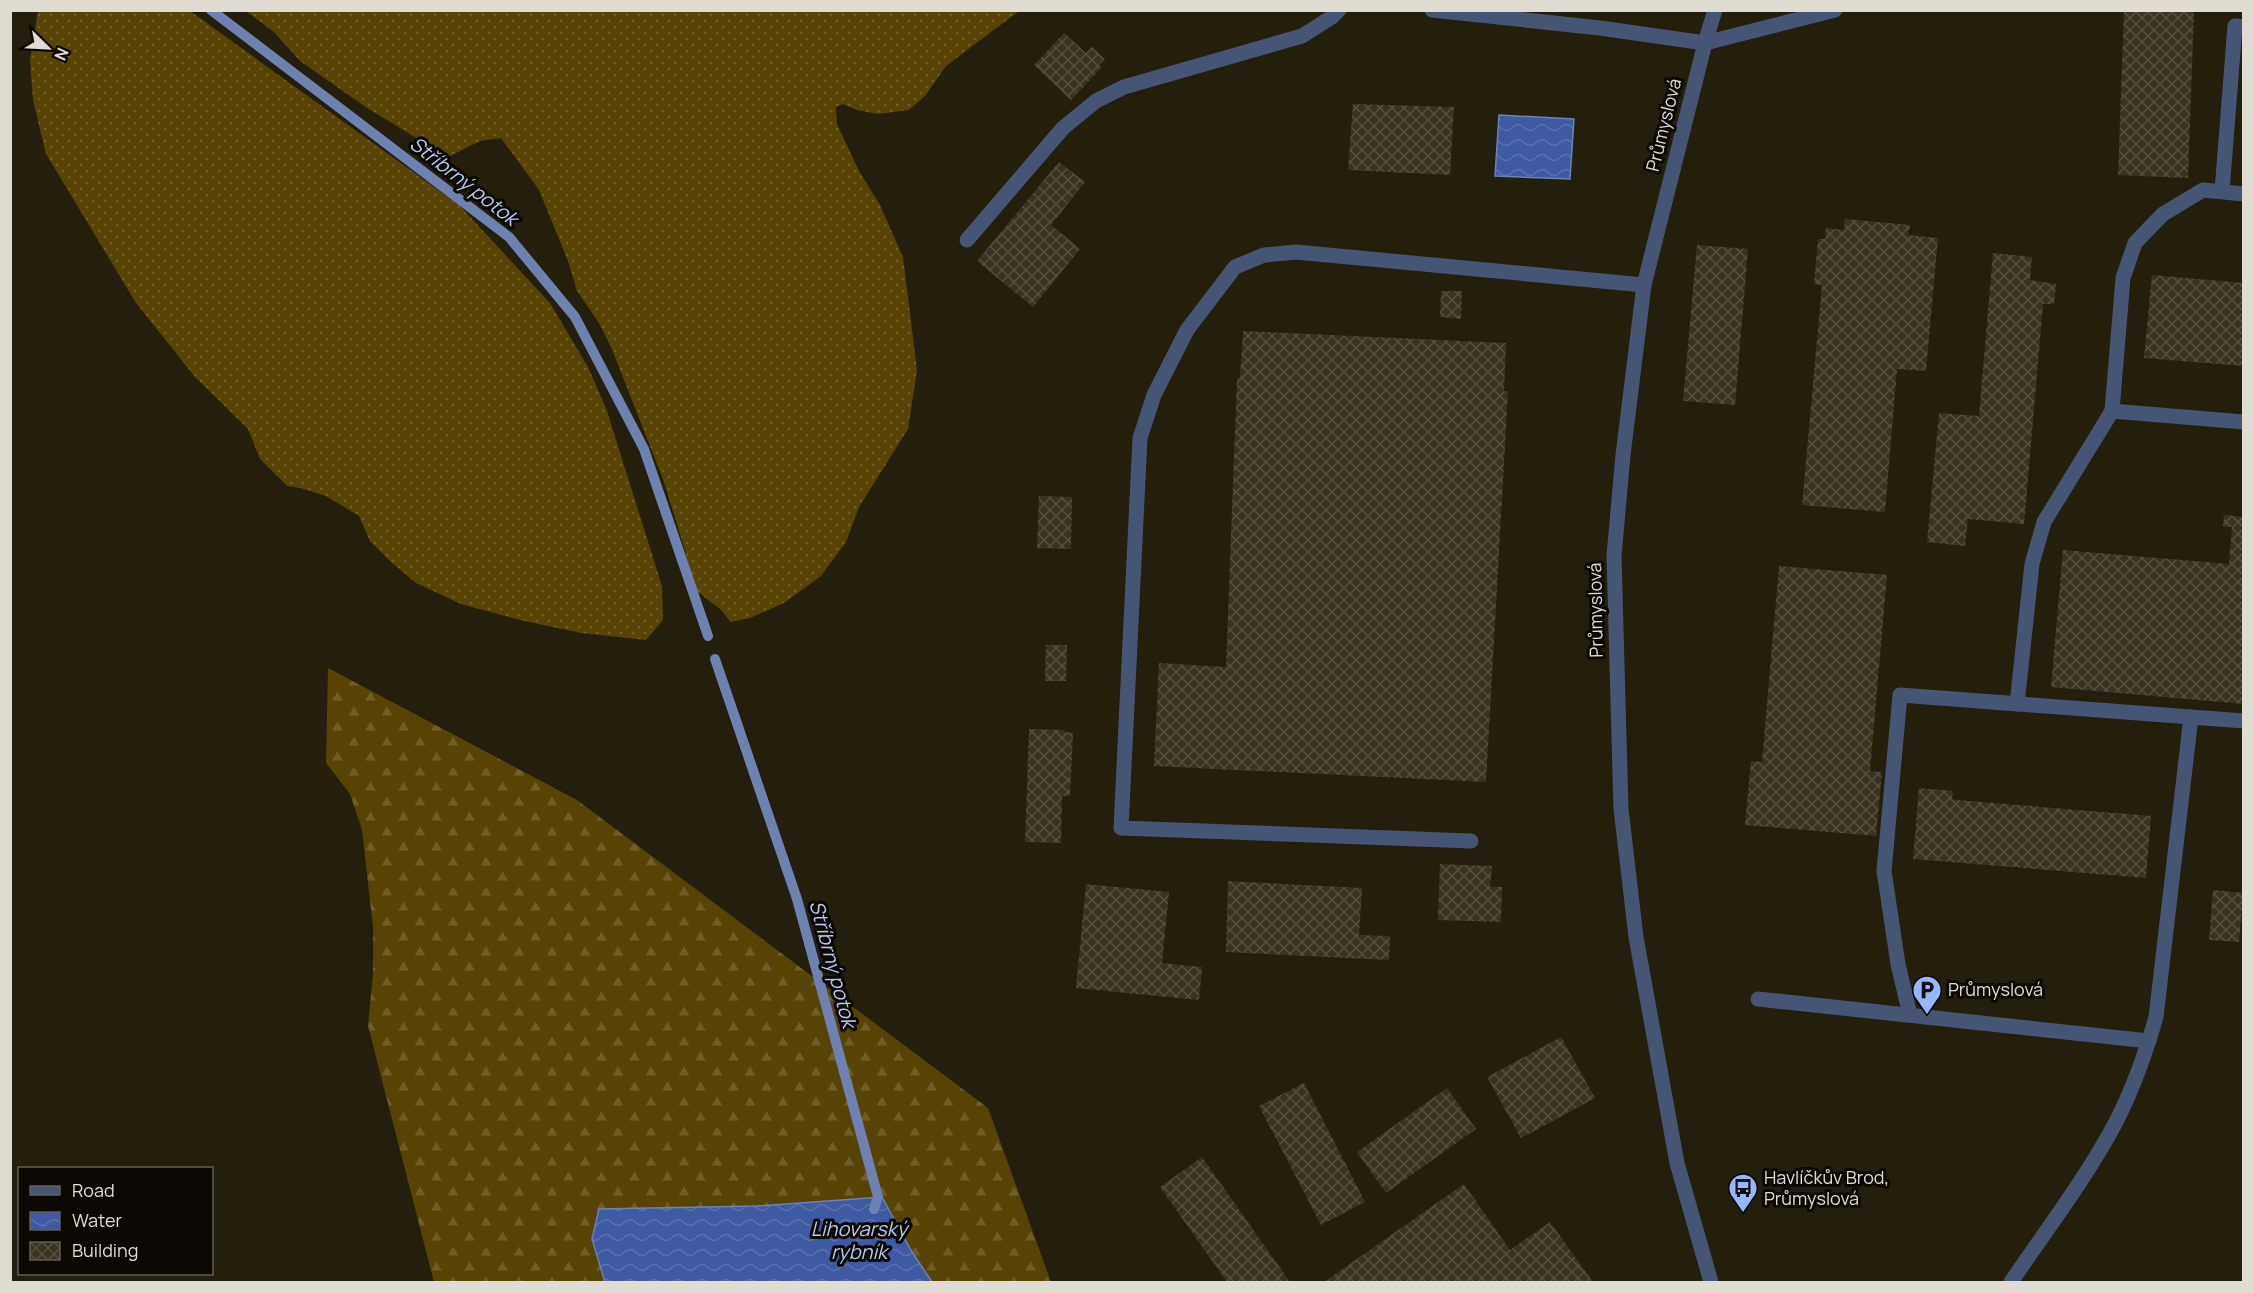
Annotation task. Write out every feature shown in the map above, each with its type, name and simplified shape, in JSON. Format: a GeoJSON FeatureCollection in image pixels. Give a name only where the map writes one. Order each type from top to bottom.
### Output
{"type":"FeatureCollection","features":[{"type":"Feature","properties":{"kind":"street"},"geometry":{"type":"LineString","coordinates":[[967,240],[1063,128],[1096,100],[1124,87],[1302,36],[1339,10]]}},
{"type":"Feature","properties":{"kind":"street"},"geometry":{"type":"LineString","coordinates":[[1432,10],[1600,28],[1705,43],[1835,10]]}},
{"type":"Feature","properties":{"kind":"street","name":"Průmyslová"},"geometry":{"type":"LineString","coordinates":[[1711,1282],[1677,1163],[1636,937],[1621,808],[1614,556],[1623,454],[1644,285],[1715,10]]}},
{"type":"Feature","properties":{"kind":"street"},"geometry":{"type":"LineString","coordinates":[[2222,192],[2235,26],[2244,27]]}},
{"type":"Feature","properties":{"kind":"street"},"geometry":{"type":"LineString","coordinates":[[2017,704],[2032,564],[2044,522],[2112,411],[2123,278],[2135,243],[2163,214],[2203,190],[2244,194]]}},
{"type":"Feature","properties":{"kind":"street"},"geometry":{"type":"LineString","coordinates":[[1471,841],[1121,828],[1140,438],[1154,395],[1187,330],[1235,267],[1264,255],[1296,252],[1644,285]]}},
{"type":"Feature","properties":{"kind":"street"},"geometry":{"type":"LineString","coordinates":[[2112,411],[2244,422]]}},
{"type":"Feature","properties":{"kind":"street"},"geometry":{"type":"LineString","coordinates":[[1910,1015],[1898,964],[1884,871],[1900,695],[2244,721]]}},
{"type":"Feature","properties":{"kind":"street"},"geometry":{"type":"LineString","coordinates":[[2011,1282],[2100,1150],[2130,1091],[2149,1041],[2156,1017],[2191,717]]}},
{"type":"Feature","properties":{"kind":"street"},"geometry":{"type":"LineString","coordinates":[[1758,999],[2149,1041]]}},
{"type":"Feature","properties":{"kind":"green space"},"geometry":{"type":"Polygon","coordinates":[[[38,11],[190,11],[459,205],[550,303],[588,367],[606,408],[662,586],[663,620],[646,640],[581,633],[520,620],[461,604],[416,583],[370,541],[359,516],[326,496],[287,486],[260,459],[248,429],[195,377],[136,303],[46,154],[33,100],[30,60],[38,11]]]}},
{"type":"Feature","properties":{"kind":"green space"},"geometry":{"type":"Polygon","coordinates":[[[246,11],[1019,11],[946,66],[925,96],[909,110],[878,114],[857,110],[843,104],[836,107],[837,124],[859,171],[880,205],[903,257],[917,370],[908,429],[859,507],[846,542],[821,576],[784,603],[750,618],[731,622],[720,609],[694,589],[685,550],[663,479],[611,347],[599,323],[577,291],[568,261],[539,190],[501,138],[480,141],[448,157],[367,108],[300,61],[274,32],[246,11]]]}},
{"type":"Feature","properties":{"kind":"green space"},"geometry":{"type":"Polygon","coordinates":[[[328,668],[577,800],[988,1108],[1051,1282],[932,1282],[912,1252],[882,1197],[757,1206],[592,1239],[605,1282],[434,1282],[368,1026],[373,974],[373,927],[362,830],[350,794],[326,763],[328,668]]]}},
{"type":"Feature","properties":{"kind":"water"},"geometry":{"type":"Polygon","coordinates":[[[1499,115],[1574,119],[1570,179],[1495,176],[1499,115]]]}},
{"type":"Feature","properties":{"kind":"water","name":"Lihovarský rybník"},"geometry":{"type":"Polygon","coordinates":[[[882,1197],[912,1252],[932,1282],[605,1282],[592,1239],[599,1209],[757,1206],[882,1197]]]}},
{"type":"Feature","properties":{"kind":"building"},"geometry":{"type":"Polygon","coordinates":[[[2124,10],[2194,10],[2188,178],[2118,175],[2124,10]]]}},
{"type":"Feature","properties":{"kind":"building"},"geometry":{"type":"Polygon","coordinates":[[[1064,33],[1086,53],[1092,47],[1105,59],[1099,65],[1101,68],[1071,100],[1034,65],[1064,33]]]}},
{"type":"Feature","properties":{"kind":"building"},"geometry":{"type":"Polygon","coordinates":[[[1353,104],[1454,107],[1450,175],[1348,170],[1353,104]]]}},
{"type":"Feature","properties":{"kind":"building"},"geometry":{"type":"Polygon","coordinates":[[[1059,162],[1085,182],[1051,225],[1080,249],[1033,307],[977,261],[1059,162]]]}},
{"type":"Feature","properties":{"kind":"building"},"geometry":{"type":"Polygon","coordinates":[[[1845,219],[1910,225],[1908,235],[1938,238],[1926,371],[1897,369],[1885,512],[1802,505],[1822,285],[1814,284],[1818,239],[1825,239],[1826,228],[1844,230],[1845,219]]]}},
{"type":"Feature","properties":{"kind":"building"},"geometry":{"type":"Polygon","coordinates":[[[1697,245],[1748,249],[1735,405],[1683,401],[1697,245]]]}},
{"type":"Feature","properties":{"kind":"building"},"geometry":{"type":"Polygon","coordinates":[[[1993,253],[2032,257],[2030,280],[2056,284],[2054,304],[2043,304],[2024,524],[1968,519],[1965,546],[1927,542],[1939,413],[1979,416],[1993,253]]]}},
{"type":"Feature","properties":{"kind":"building"},"geometry":{"type":"Polygon","coordinates":[[[2152,275],[2244,283],[2244,366],[2144,358],[2152,275]]]}},
{"type":"Feature","properties":{"kind":"building"},"geometry":{"type":"Polygon","coordinates":[[[1441,291],[1462,291],[1461,319],[1440,317],[1441,291]]]}},
{"type":"Feature","properties":{"kind":"building"},"geometry":{"type":"Polygon","coordinates":[[[1243,331],[1506,343],[1504,391],[1508,392],[1486,782],[1154,766],[1159,663],[1226,667],[1237,378],[1240,378],[1243,331]]]}},
{"type":"Feature","properties":{"kind":"building"},"geometry":{"type":"Polygon","coordinates":[[[1039,496],[1072,497],[1071,549],[1037,548],[1039,496]]]}},
{"type":"Feature","properties":{"kind":"building"},"geometry":{"type":"Polygon","coordinates":[[[2224,515],[2244,517],[2244,704],[2051,687],[2063,550],[2229,564],[2232,527],[2223,527],[2224,515]]]}},
{"type":"Feature","properties":{"kind":"building"},"geometry":{"type":"Polygon","coordinates":[[[1779,566],[1887,575],[1870,771],[1882,772],[1876,836],[1745,825],[1751,761],[1762,762],[1779,566]]]}},
{"type":"Feature","properties":{"kind":"building"},"geometry":{"type":"Polygon","coordinates":[[[1046,645],[1067,645],[1066,681],[1045,681],[1046,645]]]}},
{"type":"Feature","properties":{"kind":"building"},"geometry":{"type":"Polygon","coordinates":[[[1029,729],[1065,730],[1064,732],[1073,733],[1070,796],[1062,796],[1061,843],[1025,842],[1029,729]]]}},
{"type":"Feature","properties":{"kind":"building"},"geometry":{"type":"Polygon","coordinates":[[[1919,788],[1953,791],[1952,799],[1957,800],[2151,816],[2146,878],[1913,859],[1919,788]]]}},
{"type":"Feature","properties":{"kind":"building"},"geometry":{"type":"Polygon","coordinates":[[[1440,864],[1492,866],[1490,887],[1502,887],[1501,922],[1438,920],[1440,864]]]}},
{"type":"Feature","properties":{"kind":"building"},"geometry":{"type":"Polygon","coordinates":[[[1228,881],[1362,888],[1359,935],[1390,936],[1389,960],[1226,952],[1228,881]]]}},
{"type":"Feature","properties":{"kind":"building"},"geometry":{"type":"Polygon","coordinates":[[[1086,884],[1169,892],[1162,963],[1202,967],[1199,1000],[1076,988],[1086,884]]]}},
{"type":"Feature","properties":{"kind":"building"},"geometry":{"type":"Polygon","coordinates":[[[2213,890],[2243,893],[2239,942],[2209,940],[2213,890]]]}},
{"type":"Feature","properties":{"kind":"building"},"geometry":{"type":"Polygon","coordinates":[[[1561,1037],[1595,1098],[1521,1138],[1487,1077],[1561,1037]]]}},
{"type":"Feature","properties":{"kind":"building"},"geometry":{"type":"Polygon","coordinates":[[[1304,1083],[1365,1202],[1321,1225],[1259,1106],[1304,1083]]]}},
{"type":"Feature","properties":{"kind":"building"},"geometry":{"type":"Polygon","coordinates":[[[1447,1088],[1476,1129],[1386,1193],[1357,1152],[1447,1088]]]}},
{"type":"Feature","properties":{"kind":"building"},"geometry":{"type":"Polygon","coordinates":[[[1202,1157],[1290,1282],[1227,1282],[1160,1187],[1202,1157]]]}},
{"type":"Feature","properties":{"kind":"building"},"geometry":{"type":"Polygon","coordinates":[[[1464,1184],[1510,1250],[1550,1222],[1593,1282],[1324,1282],[1464,1184]]]}},
{"type":"Feature","properties":{"kind":"waterway","name":"Stříbrný potok"},"geometry":{"type":"LineString","coordinates":[[211,10],[509,237],[575,317],[644,449],[708,636]]}},
{"type":"Feature","properties":{"kind":"waterway","name":"Stříbrný potok"},"geometry":{"type":"LineString","coordinates":[[715,659],[797,899],[878,1197],[874,1209]]}},
{"type":"Feature","properties":{"kind":"place","name":"Průmyslová"},"geometry":{"type":"Point","coordinates":[1927,1016]}},
{"type":"Feature","properties":{"kind":"place","name":"Havlíčkův Brod, Průmyslová"},"geometry":{"type":"Point","coordinates":[1743,1214]}}]}
